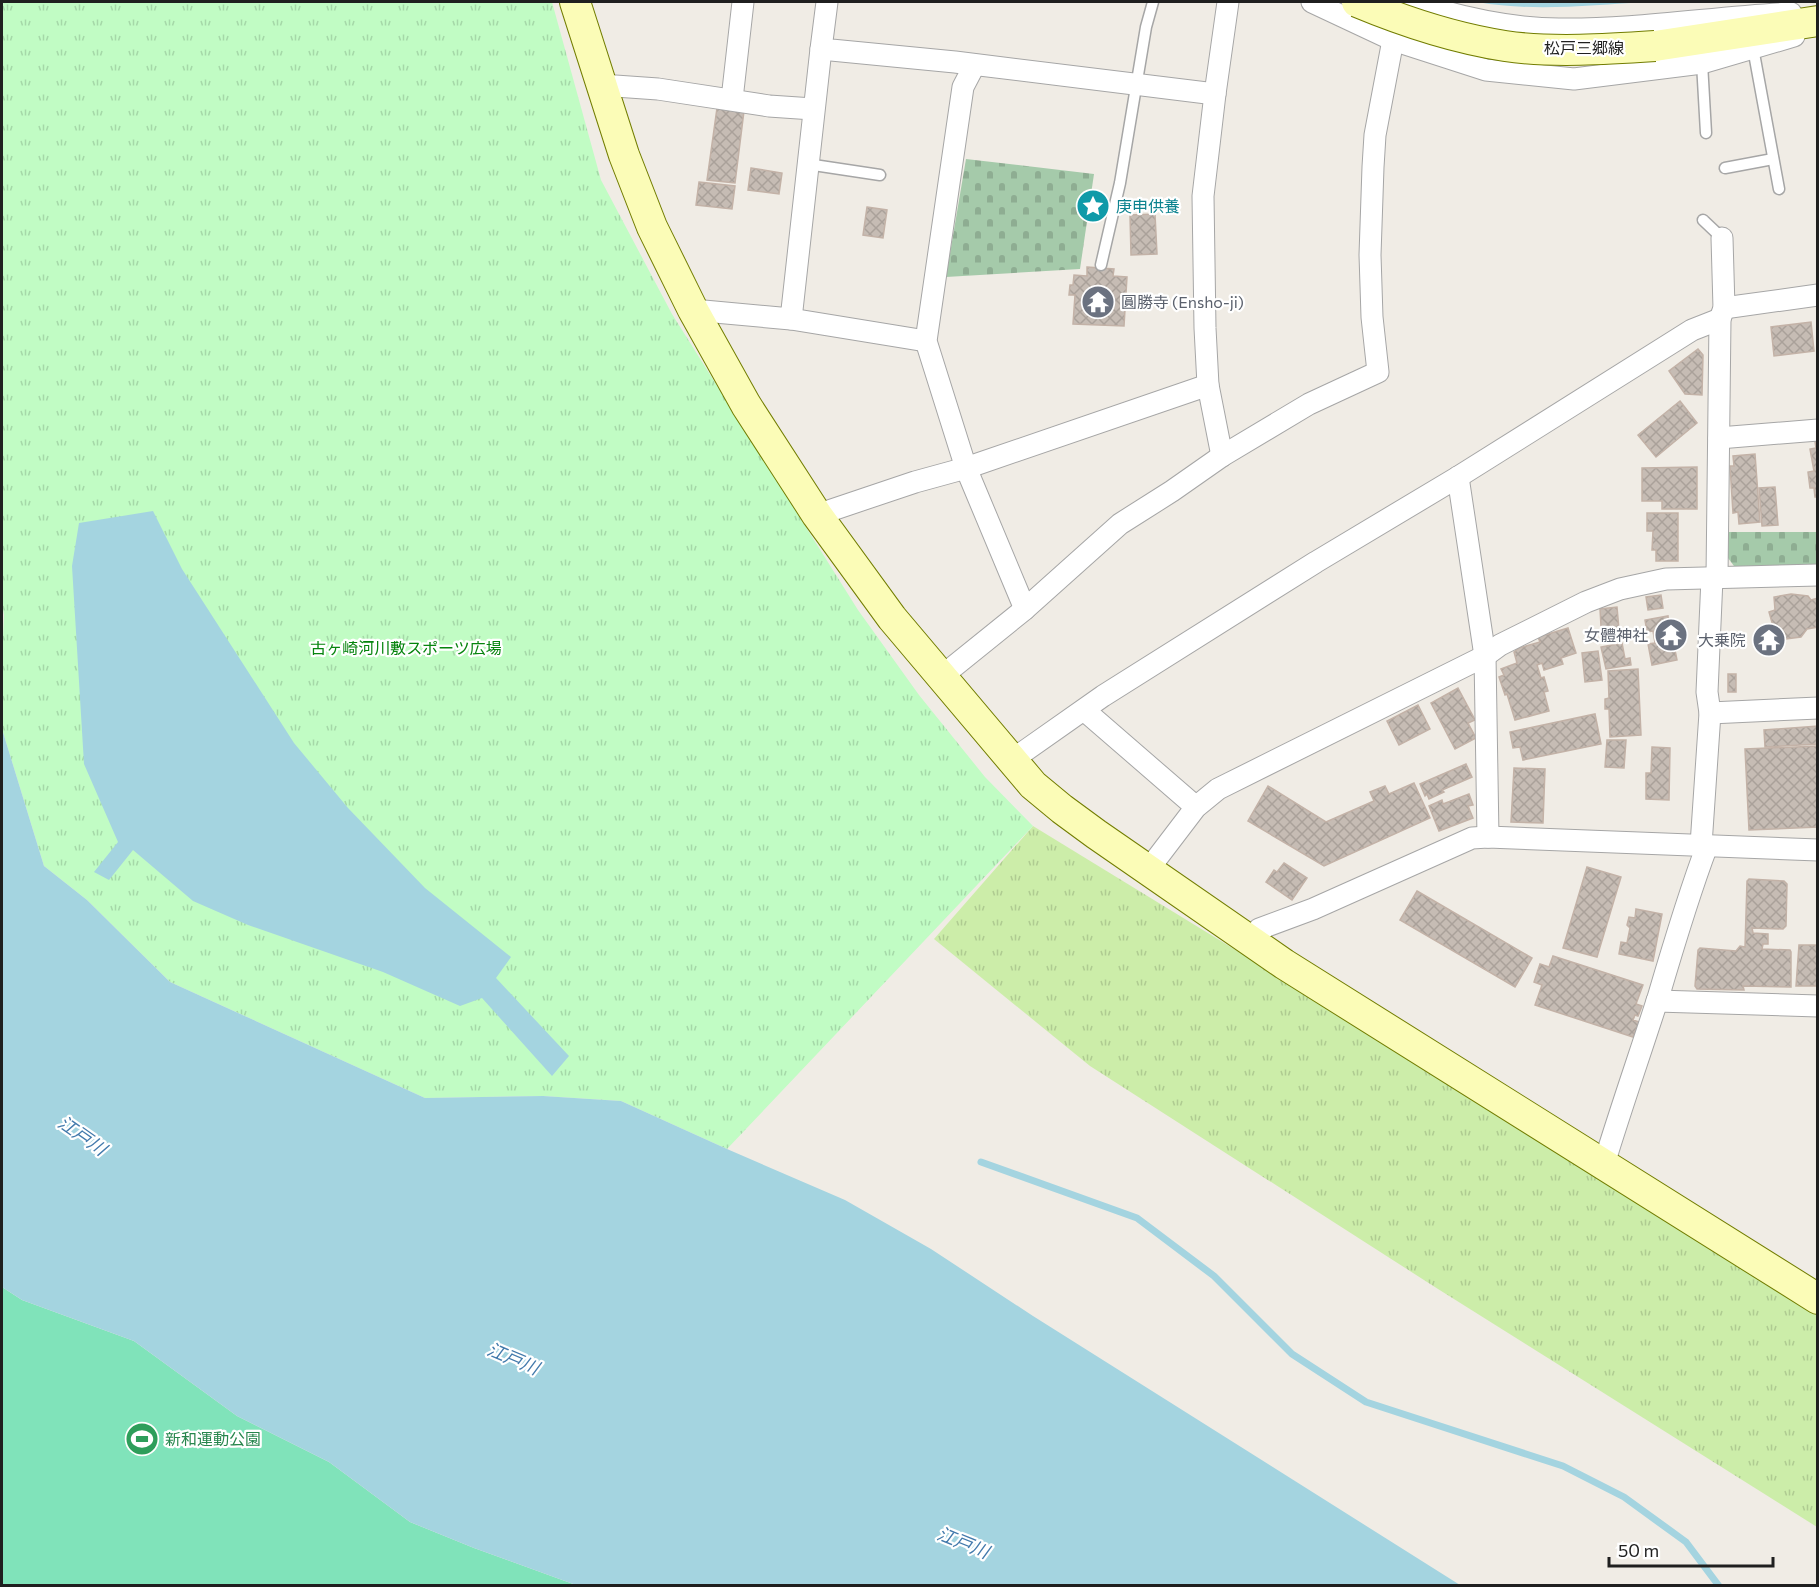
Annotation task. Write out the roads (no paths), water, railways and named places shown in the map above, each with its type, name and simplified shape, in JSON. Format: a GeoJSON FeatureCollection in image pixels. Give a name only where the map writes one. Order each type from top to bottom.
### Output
{"type":"FeatureCollection","features":[{"type":"Feature","properties":{"kind":"street"},"geometry":{"type":"LineString","coordinates":[[575,2],[624,155],[652,226],[693,310],[746,405],[817,515],[892,618],[1033,784],[1062,810],[1284,964],[1818,1299]]}},
{"type":"Feature","properties":{"kind":"street"},"geometry":{"type":"LineString","coordinates":[[732,99],[743,2]]}},
{"type":"Feature","properties":{"kind":"street"},"geometry":{"type":"LineString","coordinates":[[790,319],[827,2]]}},
{"type":"Feature","properties":{"kind":"street"},"geometry":{"type":"LineString","coordinates":[[1221,456],[1208,385],[1204,328],[1203,196],[1228,2]]}},
{"type":"Feature","properties":{"kind":"street"},"geometry":{"type":"LineString","coordinates":[[1312,2],[1361,14],[1393,40],[1486,70],[1574,79],[1702,63],[1818,30]]}},
{"type":"Feature","properties":{"kind":"street"},"geometry":{"type":"LineString","coordinates":[[1361,14],[1373,2]]}},
{"type":"Feature","properties":{"kind":"street"},"geometry":{"type":"LineString","coordinates":[[1412,2],[1446,13],[1503,25],[1558,29],[1645,26],[1732,16],[1818,12]]}},
{"type":"Feature","properties":{"kind":"street","name":"松戸三郷線"},"geometry":{"type":"LineString","coordinates":[[1361,14],[1507,47],[1614,49],[1655,46],[1818,21]]}},
{"type":"Feature","properties":{"kind":"street"},"geometry":{"type":"LineString","coordinates":[[942,676],[1025,609],[1120,524],[1221,456],[1309,404],[1378,372],[1372,317],[1370,255],[1373,167],[1375,135],[1393,40]]}},
{"type":"Feature","properties":{"kind":"street"},"geometry":{"type":"LineString","coordinates":[[821,49],[1215,94]]}},
{"type":"Feature","properties":{"kind":"street"},"geometry":{"type":"LineString","coordinates":[[974,66],[963,87],[926,341],[966,468],[1025,609]]}},
{"type":"Feature","properties":{"kind":"street"},"geometry":{"type":"LineString","coordinates":[[601,85],[658,89],[813,110]]}},
{"type":"Feature","properties":{"kind":"street"},"geometry":{"type":"LineString","coordinates":[[1604,1164],[1704,845],[1710,713],[1707,692],[1719,438],[1722,238]]}},
{"type":"Feature","properties":{"kind":"street"},"geometry":{"type":"LineString","coordinates":[[1012,760],[1104,696],[1692,330],[1722,313],[1818,295]]}},
{"type":"Feature","properties":{"kind":"street"},"geometry":{"type":"LineString","coordinates":[[693,310],[790,319],[926,341]]}},
{"type":"Feature","properties":{"kind":"street"},"geometry":{"type":"LineString","coordinates":[[817,515],[915,482],[966,468],[1208,385]]}},
{"type":"Feature","properties":{"kind":"street"},"geometry":{"type":"LineString","coordinates":[[1719,438],[1818,430]]}},
{"type":"Feature","properties":{"kind":"street"},"geometry":{"type":"LineString","coordinates":[[1458,477],[1485,656],[1488,837]]}},
{"type":"Feature","properties":{"kind":"street"},"geometry":{"type":"LineString","coordinates":[[1148,870],[1196,807],[1218,789],[1485,656],[1500,645],[1586,602],[1620,589],[1666,579],[1818,574]]}},
{"type":"Feature","properties":{"kind":"street"},"geometry":{"type":"LineString","coordinates":[[1710,713],[1818,708]]}},
{"type":"Feature","properties":{"kind":"street"},"geometry":{"type":"LineString","coordinates":[[1084,710],[1196,807]]}},
{"type":"Feature","properties":{"kind":"street"},"geometry":{"type":"LineString","coordinates":[[1251,941],[1259,929],[1313,909],[1472,838],[1818,850]]}},
{"type":"Feature","properties":{"kind":"street"},"geometry":{"type":"LineString","coordinates":[[1657,1000],[1818,1006]]}},
{"type":"Feature","properties":{"kind":"lane"},"geometry":{"type":"LineString","coordinates":[[1101,265],[1120,183],[1153,2]]}},
{"type":"Feature","properties":{"kind":"lane"},"geometry":{"type":"LineString","coordinates":[[1753,48],[1779,189]]}},
{"type":"Feature","properties":{"kind":"lane"},"geometry":{"type":"LineString","coordinates":[[1702,63],[1706,133]]}},
{"type":"Feature","properties":{"kind":"lane"},"geometry":{"type":"LineString","coordinates":[[1725,168],[1773,159]]}},
{"type":"Feature","properties":{"kind":"lane"},"geometry":{"type":"LineString","coordinates":[[807,164],[879,175]]}},
{"type":"Feature","properties":{"kind":"lane"},"geometry":{"type":"LineString","coordinates":[[1703,220],[1722,238]]}},
{"type":"Feature","properties":{"kind":"water"},"geometry":{"type":"Polygon","coordinates":[[[1477,2],[1648,2],[1520,7],[1477,2]]]}},
{"type":"Feature","properties":{"kind":"water"},"geometry":{"type":"Polygon","coordinates":[[[153,511],[182,569],[294,743],[348,808],[425,888],[511,957],[496,978],[569,1056],[552,1076],[482,998],[460,1006],[383,972],[248,925],[193,901],[133,850],[109,880],[94,872],[118,842],[84,764],[72,566],[79,523],[153,511]]]}},
{"type":"Feature","properties":{"kind":"water","name":"江戸川"},"geometry":{"type":"Polygon","coordinates":[[[2,729],[44,866],[87,900],[170,982],[425,1098],[543,1096],[621,1101],[845,1200],[931,1249],[1033,1316],[1460,1585],[576,1585],[410,1522],[329,1462],[237,1416],[134,1341],[22,1300],[2,1287],[2,729]]]}},
{"type":"Feature","properties":{"kind":"waterway"},"geometry":{"type":"LineString","coordinates":[[981,1162],[1137,1218],[1214,1276],[1292,1354],[1366,1402],[1563,1466],[1624,1497],[1686,1542],[1719,1586]]}},
{"type":"Feature","properties":{"kind":"place","name":"庚申供養"},"geometry":{"type":"Point","coordinates":[1093,206]}},
{"type":"Feature","properties":{"kind":"place","name":"圓勝寺 (Ensho-ji)"},"geometry":{"type":"Point","coordinates":[1098,302]}},
{"type":"Feature","properties":{"kind":"place","name":"女體神社"},"geometry":{"type":"Point","coordinates":[1671,635]}},
{"type":"Feature","properties":{"kind":"place","name":"大乗院"},"geometry":{"type":"Point","coordinates":[1769,640]}},
{"type":"Feature","properties":{"kind":"place","name":"新和運動公園"},"geometry":{"type":"Point","coordinates":[142,1439]}},
{"type":"Feature","properties":{"kind":"park label","name":"古ヶ崎河川敷スポーツ広場"},"geometry":{"type":"Point","coordinates":[406,648]}}]}
